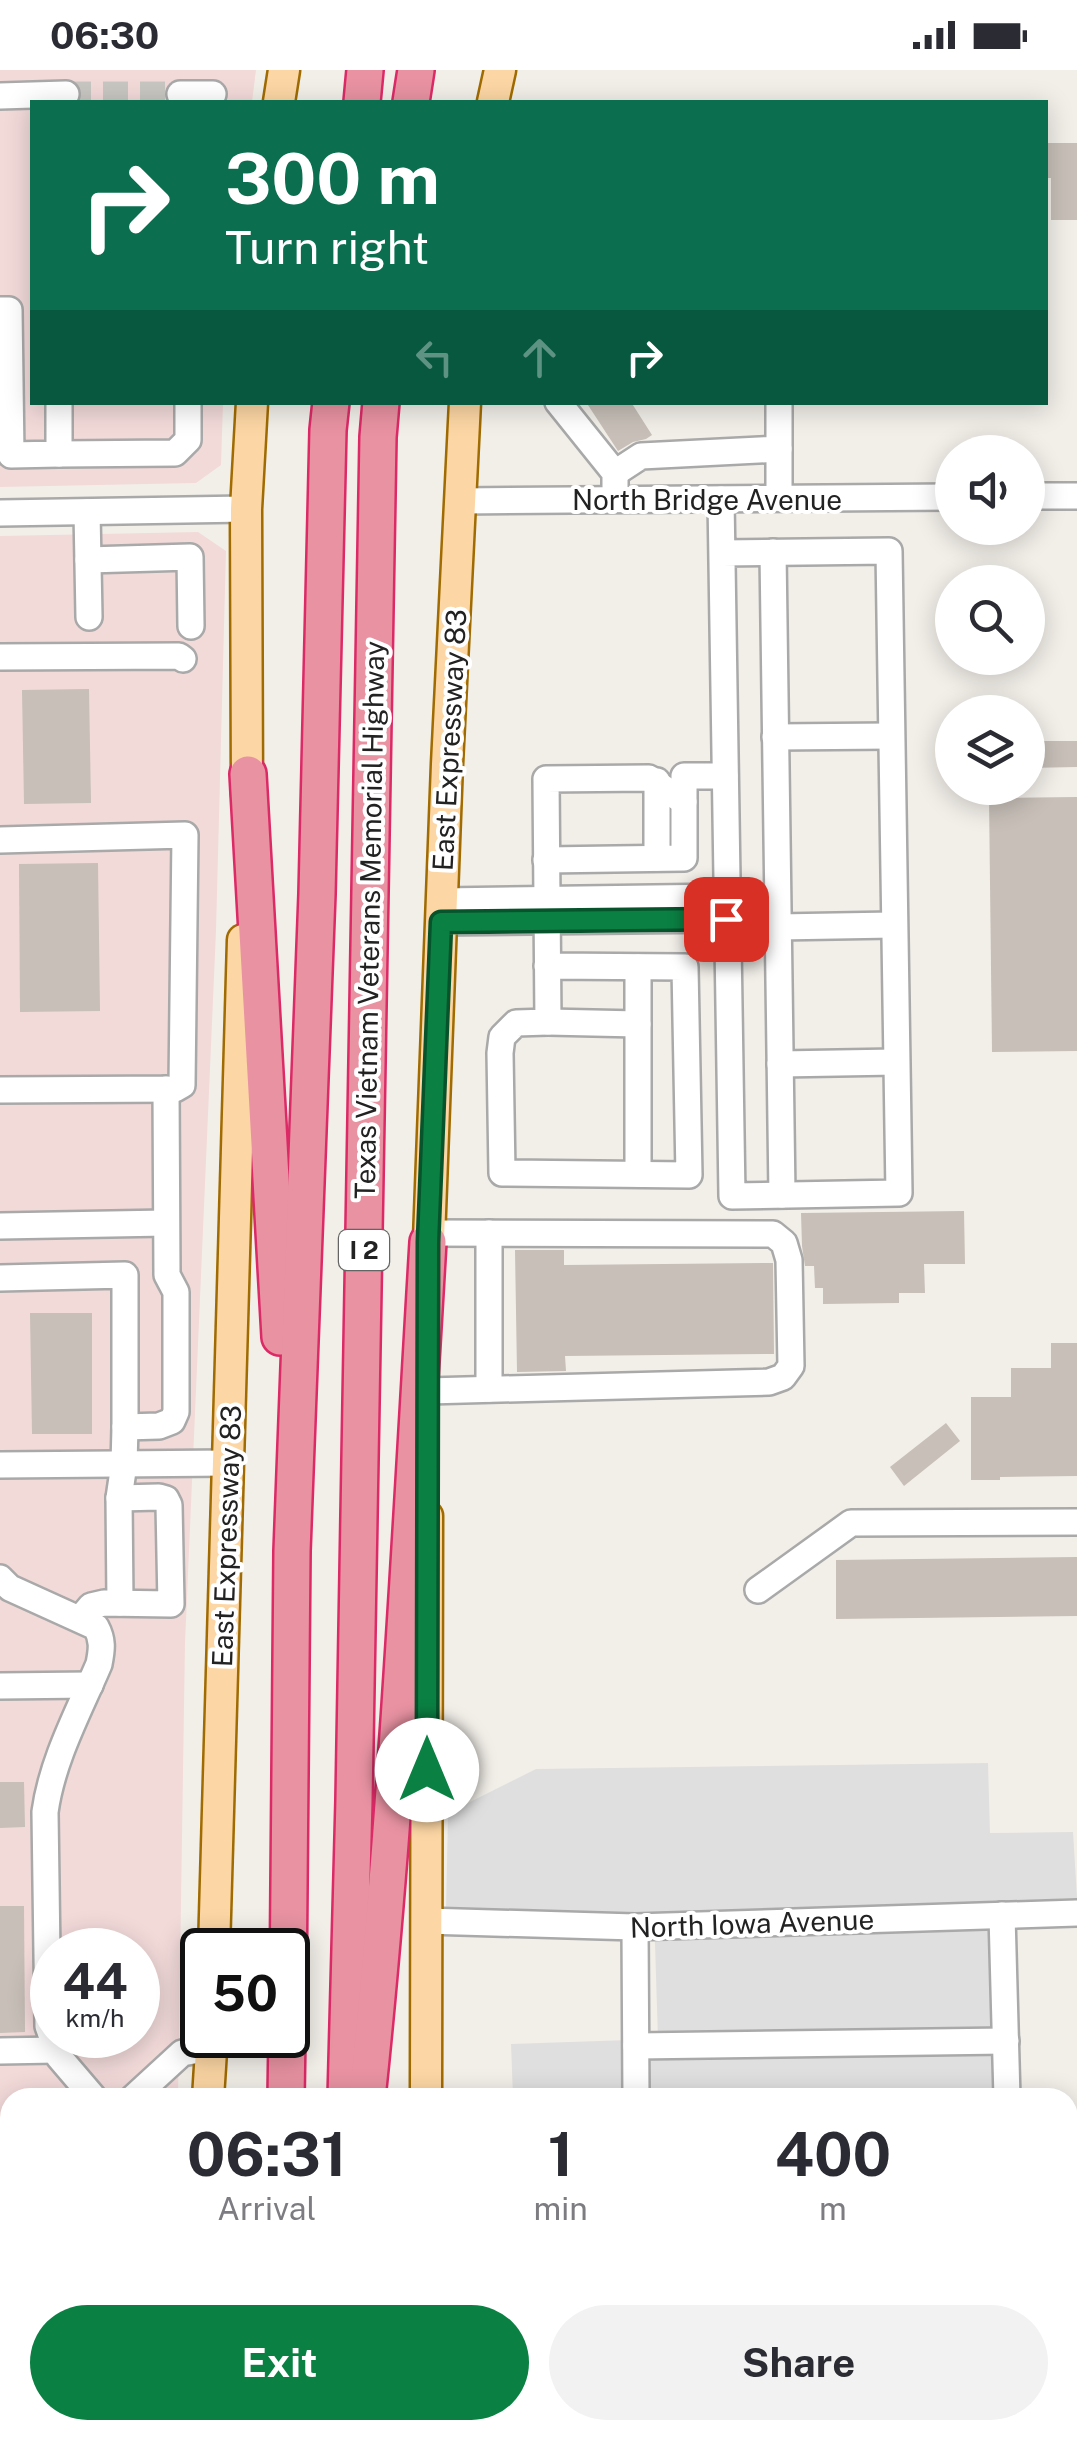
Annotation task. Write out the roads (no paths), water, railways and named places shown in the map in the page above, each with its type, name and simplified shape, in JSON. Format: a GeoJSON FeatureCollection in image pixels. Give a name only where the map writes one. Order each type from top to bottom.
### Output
{"type":"FeatureCollection","features":[{"type":"Feature","properties":{"kind":"highway"},"geometry":{"type":"LineString","coordinates":[[362,100],[365,70]]}},
{"type":"Feature","properties":{"kind":"highway"},"geometry":{"type":"LineString","coordinates":[[412,100],[416,70]]}},
{"type":"Feature","properties":{"kind":"highway","name":"Texas Vietnam Veterans Memorial Highway"},"geometry":{"type":"LineString","coordinates":[[289,1928],[292,1551],[331,405]]}},
{"type":"Feature","properties":{"kind":"highway","name":"Texas Vietnam Veterans Memorial Highway"},"geometry":{"type":"LineString","coordinates":[[346,2088],[381,405]]}},
{"type":"Feature","properties":{"kind":"highway"},"geometry":{"type":"LineString","coordinates":[[248,774],[292,1551]]}},
{"type":"Feature","properties":{"kind":"highway"},"geometry":{"type":"LineString","coordinates":[[368,2088],[402,1688],[428,1237]]}},
{"type":"Feature","properties":{"kind":"highway"},"geometry":{"type":"LineString","coordinates":[[286,2088],[287,2058]]}},
{"type":"Feature","properties":{"kind":"main road"},"geometry":{"type":"LineString","coordinates":[[279,100],[284,70]]}},
{"type":"Feature","properties":{"kind":"main road"},"geometry":{"type":"LineString","coordinates":[[494,100],[500,70]]}},
{"type":"Feature","properties":{"kind":"main road","name":"East Expressway 83"},"geometry":{"type":"LineString","coordinates":[[215,1928],[248,774],[246,509],[252,405]]}},
{"type":"Feature","properties":{"kind":"main road","name":"East Expressway 83"},"geometry":{"type":"LineString","coordinates":[[426,2088],[428,1237],[465,405]]}},
{"type":"Feature","properties":{"kind":"main road"},"geometry":{"type":"LineString","coordinates":[[209,2088],[211,2058]]}},
{"type":"Feature","properties":{"kind":"street"},"geometry":{"type":"LineString","coordinates":[[3,70],[2,96],[66,94]]}},
{"type":"Feature","properties":{"kind":"street"},"geometry":{"type":"LineString","coordinates":[[180,94],[215,89]]}},
{"type":"Feature","properties":{"kind":"street"},"geometry":{"type":"LineString","coordinates":[[14,310],[11,455],[176,453],[188,440],[188,405]]}},
{"type":"Feature","properties":{"kind":"street"},"geometry":{"type":"LineString","coordinates":[[59,405],[60,454]]}},
{"type":"Feature","properties":{"kind":"street"},"geometry":{"type":"LineString","coordinates":[[560,405],[615,473],[616,500]]}},
{"type":"Feature","properties":{"kind":"street"},"geometry":{"type":"LineString","coordinates":[[778,405],[780,498]]}},
{"type":"Feature","properties":{"kind":"street"},"geometry":{"type":"LineString","coordinates":[[615,473],[641,456],[778,448]]}},
{"type":"Feature","properties":{"kind":"street"},"geometry":{"type":"LineString","coordinates":[[1045,496],[1077,496]]}},
{"type":"Feature","properties":{"kind":"street","name":"North Bridge Avenue"},"geometry":{"type":"LineString","coordinates":[[462,501],[935,497]]}},
{"type":"Feature","properties":{"kind":"street"},"geometry":{"type":"LineString","coordinates":[[721,499],[732,1196],[899,1193],[889,550],[722,553]]}},
{"type":"Feature","properties":{"kind":"street"},"geometry":{"type":"LineString","coordinates":[[0,514],[246,509]]}},
{"type":"Feature","properties":{"kind":"street"},"geometry":{"type":"LineString","coordinates":[[164,511],[165,557]]}},
{"type":"Feature","properties":{"kind":"street"},"geometry":{"type":"LineString","coordinates":[[87,512],[89,618]]}},
{"type":"Feature","properties":{"kind":"street"},"geometry":{"type":"LineString","coordinates":[[773,552],[782,1195]]}},
{"type":"Feature","properties":{"kind":"street"},"geometry":{"type":"LineString","coordinates":[[88,560],[190,557],[191,626]]}},
{"type":"Feature","properties":{"kind":"street"},"geometry":{"type":"LineString","coordinates":[[0,657],[182,659]]}},
{"type":"Feature","properties":{"kind":"street"},"geometry":{"type":"LineString","coordinates":[[776,738],[891,736]]}},
{"type":"Feature","properties":{"kind":"street"},"geometry":{"type":"LineString","coordinates":[[546,860],[684,858],[684,776],[725,776]]}},
{"type":"Feature","properties":{"kind":"street"},"geometry":{"type":"LineString","coordinates":[[548,1022],[546,779],[650,778],[684,802]]}},
{"type":"Feature","properties":{"kind":"street"},"geometry":{"type":"LineString","coordinates":[[656,781],[657,858]]}},
{"type":"Feature","properties":{"kind":"street"},"geometry":{"type":"LineString","coordinates":[[0,840],[185,835],[182,1085],[175,1089],[0,1090]]}},
{"type":"Feature","properties":{"kind":"street"},"geometry":{"type":"LineString","coordinates":[[441,912],[726,908]]}},
{"type":"Feature","properties":{"kind":"street"},"geometry":{"type":"LineString","coordinates":[[778,927],[893,925]]}},
{"type":"Feature","properties":{"kind":"street"},"geometry":{"type":"LineString","coordinates":[[547,966],[685,967],[689,1175],[502,1173],[502,1037],[516,1022],[638,1024]]}},
{"type":"Feature","properties":{"kind":"street"},"geometry":{"type":"LineString","coordinates":[[638,967],[638,1174]]}},
{"type":"Feature","properties":{"kind":"street"},"geometry":{"type":"LineString","coordinates":[[780,1064],[896,1062]]}},
{"type":"Feature","properties":{"kind":"street"},"geometry":{"type":"LineString","coordinates":[[687,1066],[729,1066]]}},
{"type":"Feature","properties":{"kind":"street"},"geometry":{"type":"LineString","coordinates":[[125,1427],[159,1426],[172,1422],[176,1412],[176,1292],[166,1275],[166,1088]]}},
{"type":"Feature","properties":{"kind":"street"},"geometry":{"type":"LineString","coordinates":[[0,1226],[166,1222]]}},
{"type":"Feature","properties":{"kind":"street"},"geometry":{"type":"LineString","coordinates":[[489,1390],[490,1233]]}},
{"type":"Feature","properties":{"kind":"street"},"geometry":{"type":"LineString","coordinates":[[428,1237],[490,1233],[773,1234],[784,1243],[789,1260],[791,1366],[769,1382],[428,1391]]}},
{"type":"Feature","properties":{"kind":"street"},"geometry":{"type":"LineString","coordinates":[[120,1604],[124,1275]]}},
{"type":"Feature","properties":{"kind":"street"},"geometry":{"type":"LineString","coordinates":[[0,1278],[166,1275]]}},
{"type":"Feature","properties":{"kind":"street"},"geometry":{"type":"LineString","coordinates":[[0,1465],[228,1463]]}},
{"type":"Feature","properties":{"kind":"street"},"geometry":{"type":"LineString","coordinates":[[84,1621],[91,1606],[171,1604],[171,1532],[166,1500],[119,1498]]}},
{"type":"Feature","properties":{"kind":"street"},"geometry":{"type":"LineString","coordinates":[[758,1590],[852,1523],[1077,1522]]}},
{"type":"Feature","properties":{"kind":"street"},"geometry":{"type":"LineString","coordinates":[[0,1578],[10,1588],[96,1626],[101,1636],[99,1664],[48,1793],[47,1928]]}},
{"type":"Feature","properties":{"kind":"street"},"geometry":{"type":"LineString","coordinates":[[0,1686],[90,1685]]}},
{"type":"Feature","properties":{"kind":"street","name":"North Iowa Avenue"},"geometry":{"type":"LineString","coordinates":[[426,1921],[634,1926],[1077,1913]]}},
{"type":"Feature","properties":{"kind":"street"},"geometry":{"type":"LineString","coordinates":[[1002,1916],[1007,2088]]}},
{"type":"Feature","properties":{"kind":"street"},"geometry":{"type":"LineString","coordinates":[[634,1926],[636,2088]]}},
{"type":"Feature","properties":{"kind":"street"},"geometry":{"type":"LineString","coordinates":[[636,2046],[1006,2040]]}},
{"type":"Feature","properties":{"kind":"street"},"geometry":{"type":"LineString","coordinates":[[0,2051],[30,2050]]}},
{"type":"Feature","properties":{"kind":"street"},"geometry":{"type":"LineString","coordinates":[[144,2088],[180,2056]]}},
{"type":"Feature","properties":{"kind":"street"},"geometry":{"type":"LineString","coordinates":[[61,2058],[85,2088]]}},
{"type":"Feature","properties":{"kind":"tunnel"},"geometry":{"type":"LineString","coordinates":[[66,94],[180,94]]}}]}
